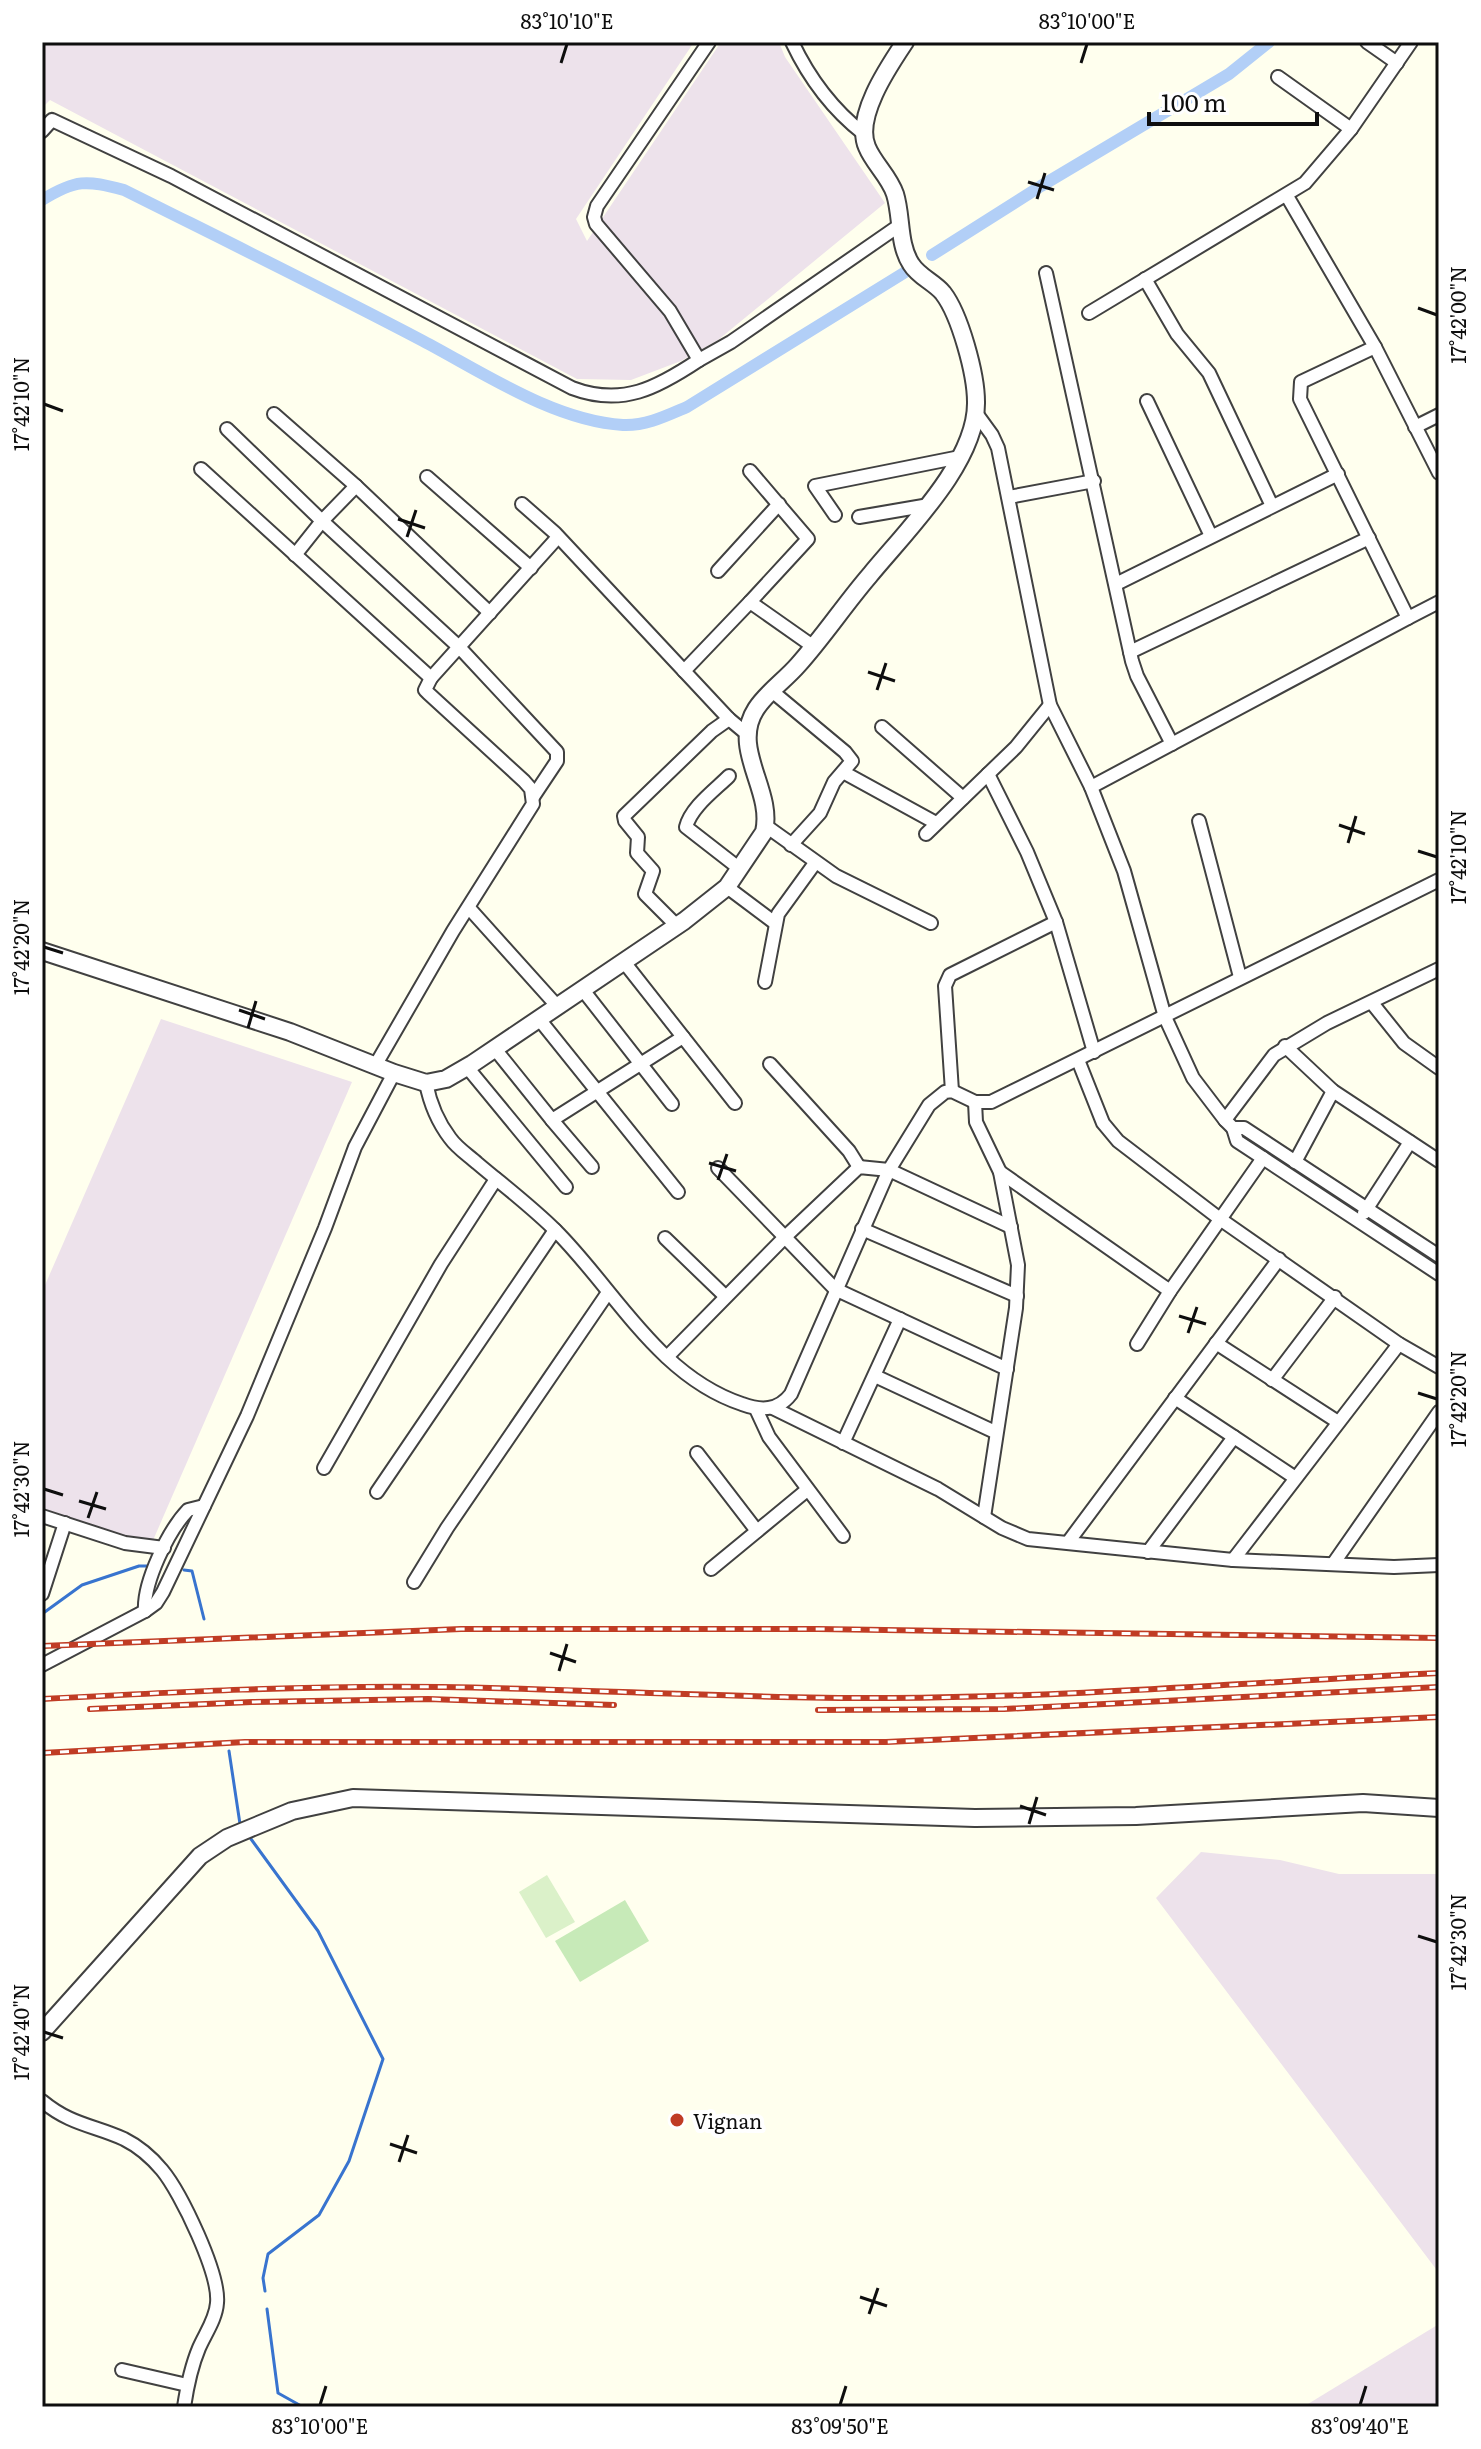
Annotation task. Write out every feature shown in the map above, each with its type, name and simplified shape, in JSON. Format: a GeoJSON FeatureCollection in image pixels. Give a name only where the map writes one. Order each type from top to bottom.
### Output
{"type":"FeatureCollection","features":[{"type":"Feature","properties":{"kind":"street"},"geometry":{"type":"LineString","coordinates":[[699,360],[670,311],[596,224],[594,217],[597,206],[709,42]]}},
{"type":"Feature","properties":{"kind":"street"},"geometry":{"type":"LineString","coordinates":[[792,42],[836,110],[864,134]]}},
{"type":"Feature","properties":{"kind":"street"},"geometry":{"type":"LineString","coordinates":[[42,951],[290,1032],[426,1083],[446,1079],[495,1049],[677,926],[727,887],[766,826],[762,792],[748,749],[747,734],[756,709],[814,647],[929,505],[960,457],[976,413],[973,376],[950,303],[909,261],[895,194],[866,147],[864,134],[875,91],[905,42]]}},
{"type":"Feature","properties":{"kind":"street"},"geometry":{"type":"LineString","coordinates":[[1367,42],[1397,63]]}},
{"type":"Feature","properties":{"kind":"street"},"geometry":{"type":"LineString","coordinates":[[1089,313],[1247,216],[1287,196],[1315,173],[1351,129],[1411,42]]}},
{"type":"Feature","properties":{"kind":"street"},"geometry":{"type":"LineString","coordinates":[[1278,77],[1351,129]]}},
{"type":"Feature","properties":{"kind":"street"},"geometry":{"type":"LineString","coordinates":[[42,131],[52,120],[171,176],[572,388],[608,397],[636,393],[662,383],[731,342],[900,225]]}},
{"type":"Feature","properties":{"kind":"street"},"geometry":{"type":"LineString","coordinates":[[1287,196],[1375,347],[1439,473]]}},
{"type":"Feature","properties":{"kind":"street"},"geometry":{"type":"LineString","coordinates":[[1046,273],[1130,652],[1137,676],[1172,744]]}},
{"type":"Feature","properties":{"kind":"street"},"geometry":{"type":"LineString","coordinates":[[1145,279],[1177,334],[1209,373],[1272,506]]}},
{"type":"Feature","properties":{"kind":"street"},"geometry":{"type":"LineString","coordinates":[[1375,347],[1301,382],[1300,399],[1408,618]]}},
{"type":"Feature","properties":{"kind":"street"},"geometry":{"type":"LineString","coordinates":[[1147,401],[1211,536]]}},
{"type":"Feature","properties":{"kind":"street"},"geometry":{"type":"LineString","coordinates":[[976,413],[998,448],[1050,705],[1091,787],[1124,871],[1165,1017],[1193,1078],[1229,1124],[1237,1141],[1439,1274]]}},
{"type":"Feature","properties":{"kind":"street"},"geometry":{"type":"LineString","coordinates":[[274,414],[356,486],[490,613]]}},
{"type":"Feature","properties":{"kind":"street"},"geometry":{"type":"LineString","coordinates":[[1415,427],[1439,415]]}},
{"type":"Feature","properties":{"kind":"street"},"geometry":{"type":"LineString","coordinates":[[227,429],[459,647],[557,752],[557,761],[533,797],[531,810],[375,1066]]}},
{"type":"Feature","properties":{"kind":"street"},"geometry":{"type":"LineString","coordinates":[[835,515],[815,486],[960,457]]}},
{"type":"Feature","properties":{"kind":"street"},"geometry":{"type":"LineString","coordinates":[[201,469],[431,678]]}},
{"type":"Feature","properties":{"kind":"street"},"geometry":{"type":"LineString","coordinates":[[684,671],[808,539],[750,471]]}},
{"type":"Feature","properties":{"kind":"street"},"geometry":{"type":"LineString","coordinates":[[1116,584],[1338,474]]}},
{"type":"Feature","properties":{"kind":"street"},"geometry":{"type":"LineString","coordinates":[[427,477],[531,568]]}},
{"type":"Feature","properties":{"kind":"street"},"geometry":{"type":"LineString","coordinates":[[1009,497],[1094,481]]}},
{"type":"Feature","properties":{"kind":"street"},"geometry":{"type":"LineString","coordinates":[[295,555],[356,486]]}},
{"type":"Feature","properties":{"kind":"street"},"geometry":{"type":"LineString","coordinates":[[522,504],[558,537],[729,719],[747,734]]}},
{"type":"Feature","properties":{"kind":"street"},"geometry":{"type":"LineString","coordinates":[[718,571],[779,504]]}},
{"type":"Feature","properties":{"kind":"street"},"geometry":{"type":"LineString","coordinates":[[859,517],[929,505]]}},
{"type":"Feature","properties":{"kind":"street"},"geometry":{"type":"LineString","coordinates":[[533,797],[524,781],[425,690],[431,678],[558,537]]}},
{"type":"Feature","properties":{"kind":"street"},"geometry":{"type":"LineString","coordinates":[[1130,652],[1369,538]]}},
{"type":"Feature","properties":{"kind":"street"},"geometry":{"type":"LineString","coordinates":[[750,602],[814,647]]}},
{"type":"Feature","properties":{"kind":"street"},"geometry":{"type":"LineString","coordinates":[[1091,787],[1439,602]]}},
{"type":"Feature","properties":{"kind":"street"},"geometry":{"type":"LineString","coordinates":[[773,692],[852,761],[834,782],[820,813],[791,845]]}},
{"type":"Feature","properties":{"kind":"street"},"geometry":{"type":"LineString","coordinates":[[926,834],[1016,747],[1050,705]]}},
{"type":"Feature","properties":{"kind":"street"},"geometry":{"type":"LineString","coordinates":[[677,926],[645,894],[653,871],[637,853],[638,837],[624,816],[712,731],[729,719]]}},
{"type":"Feature","properties":{"kind":"street"},"geometry":{"type":"LineString","coordinates":[[882,727],[963,798]]}},
{"type":"Feature","properties":{"kind":"street"},"geometry":{"type":"LineString","coordinates":[[843,772],[936,823]]}},
{"type":"Feature","properties":{"kind":"street"},"geometry":{"type":"LineString","coordinates":[[988,774],[1027,852],[1056,922],[1094,1052]]}},
{"type":"Feature","properties":{"kind":"street"},"geometry":{"type":"LineString","coordinates":[[729,776],[706,798],[686,827],[740,869]]}},
{"type":"Feature","properties":{"kind":"street"},"geometry":{"type":"LineString","coordinates":[[1199,821],[1240,977]]}},
{"type":"Feature","properties":{"kind":"street"},"geometry":{"type":"LineString","coordinates":[[766,826],[815,863],[871,895],[931,923]]}},
{"type":"Feature","properties":{"kind":"street"},"geometry":{"type":"LineString","coordinates":[[765,982],[775,923],[784,904],[815,863]]}},
{"type":"Feature","properties":{"kind":"street"},"geometry":{"type":"LineString","coordinates":[[426,1083],[430,1103],[452,1141],[555,1230],[607,1294],[667,1357],[704,1388],[756,1409],[773,1408],[783,1404],[791,1394],[889,1170],[929,1105],[945,1092],[952,1091],[975,1102],[991,1102],[1439,880]]}},
{"type":"Feature","properties":{"kind":"street"},"geometry":{"type":"LineString","coordinates":[[727,887],[775,923]]}},
{"type":"Feature","properties":{"kind":"street"},"geometry":{"type":"LineString","coordinates":[[469,908],[558,1007]]}},
{"type":"Feature","properties":{"kind":"street"},"geometry":{"type":"LineString","coordinates":[[952,1091],[945,986],[950,975],[1056,922]]}},
{"type":"Feature","properties":{"kind":"street"},"geometry":{"type":"LineString","coordinates":[[624,962],[735,1103]]}},
{"type":"Feature","properties":{"kind":"street"},"geometry":{"type":"LineString","coordinates":[[1229,1124],[1265,1064],[1285,1046],[1439,969]]}},
{"type":"Feature","properties":{"kind":"street"},"geometry":{"type":"LineString","coordinates":[[583,990],[672,1104]]}},
{"type":"Feature","properties":{"kind":"street"},"geometry":{"type":"LineString","coordinates":[[1372,1003],[1404,1043],[1439,1068]]}},
{"type":"Feature","properties":{"kind":"street"},"geometry":{"type":"LineString","coordinates":[[539,1019],[595,1093],[678,1192]]}},
{"type":"Feature","properties":{"kind":"street"},"geometry":{"type":"LineString","coordinates":[[552,1120],[683,1037]]}},
{"type":"Feature","properties":{"kind":"street"},"geometry":{"type":"LineString","coordinates":[[1285,1046],[1333,1091],[1439,1161]]}},
{"type":"Feature","properties":{"kind":"street"},"geometry":{"type":"LineString","coordinates":[[495,1049],[592,1167]]}},
{"type":"Feature","properties":{"kind":"street"},"geometry":{"type":"LineString","coordinates":[[1078,1060],[1103,1123],[1110,1131],[1220,1219],[1399,1344],[1439,1367]]}},
{"type":"Feature","properties":{"kind":"street"},"geometry":{"type":"LineString","coordinates":[[770,1064],[849,1151],[859,1167]]}},
{"type":"Feature","properties":{"kind":"street"},"geometry":{"type":"LineString","coordinates":[[467,1067],[566,1187]]}},
{"type":"Feature","properties":{"kind":"street"},"geometry":{"type":"LineString","coordinates":[[42,1665],[145,1611],[156,1603],[163,1592],[247,1416],[355,1147],[394,1073]]}},
{"type":"Feature","properties":{"kind":"street"},"geometry":{"type":"LineString","coordinates":[[1295,1162],[1333,1091]]}},
{"type":"Feature","properties":{"kind":"street"},"geometry":{"type":"LineString","coordinates":[[975,1102],[976,1122],[1000,1172],[1018,1265],[1017,1296],[984,1517]]}},
{"type":"Feature","properties":{"kind":"street"},"geometry":{"type":"LineString","coordinates":[[1229,1124],[1244,1128],[1439,1256]]}},
{"type":"Feature","properties":{"kind":"street"},"geometry":{"type":"LineString","coordinates":[[1359,1221],[1410,1142]]}},
{"type":"Feature","properties":{"kind":"street"},"geometry":{"type":"LineString","coordinates":[[1137,1344],[1170,1291],[1263,1158]]}},
{"type":"Feature","properties":{"kind":"street"},"geometry":{"type":"LineString","coordinates":[[667,1357],[725,1296],[859,1167],[889,1170],[1011,1227]]}},
{"type":"Feature","properties":{"kind":"street"},"geometry":{"type":"LineString","coordinates":[[718,1168],[835,1289],[1007,1369]]}},
{"type":"Feature","properties":{"kind":"street"},"geometry":{"type":"LineString","coordinates":[[1000,1172],[1170,1291]]}},
{"type":"Feature","properties":{"kind":"street"},"geometry":{"type":"LineString","coordinates":[[324,1468],[434,1276],[496,1179]]}},
{"type":"Feature","properties":{"kind":"street"},"geometry":{"type":"LineString","coordinates":[[862,1229],[1017,1296]]}},
{"type":"Feature","properties":{"kind":"street"},"geometry":{"type":"LineString","coordinates":[[377,1492],[555,1230]]}},
{"type":"Feature","properties":{"kind":"street"},"geometry":{"type":"LineString","coordinates":[[665,1238],[725,1296]]}},
{"type":"Feature","properties":{"kind":"street"},"geometry":{"type":"LineString","coordinates":[[1069,1541],[1279,1259]]}},
{"type":"Feature","properties":{"kind":"street"},"geometry":{"type":"LineString","coordinates":[[414,1582],[447,1528],[607,1294]]}},
{"type":"Feature","properties":{"kind":"street"},"geometry":{"type":"LineString","coordinates":[[1272,1380],[1335,1297]]}},
{"type":"Feature","properties":{"kind":"street"},"geometry":{"type":"LineString","coordinates":[[843,1443],[900,1319]]}},
{"type":"Feature","properties":{"kind":"street"},"geometry":{"type":"LineString","coordinates":[[1216,1343],[1338,1422]]}},
{"type":"Feature","properties":{"kind":"street"},"geometry":{"type":"LineString","coordinates":[[1233,1560],[1399,1344]]}},
{"type":"Feature","properties":{"kind":"street"},"geometry":{"type":"LineString","coordinates":[[875,1376],[995,1432]]}},
{"type":"Feature","properties":{"kind":"street"},"geometry":{"type":"LineString","coordinates":[[1175,1398],[1294,1477]]}},
{"type":"Feature","properties":{"kind":"street"},"geometry":{"type":"LineString","coordinates":[[773,1408],[938,1489],[1028,1539],[1233,1560],[1439,1565]]}},
{"type":"Feature","properties":{"kind":"street"},"geometry":{"type":"LineString","coordinates":[[756,1409],[769,1437],[843,1536]]}},
{"type":"Feature","properties":{"kind":"street"},"geometry":{"type":"LineString","coordinates":[[1333,1564],[1439,1412]]}},
{"type":"Feature","properties":{"kind":"street"},"geometry":{"type":"LineString","coordinates":[[1148,1552],[1234,1437]]}},
{"type":"Feature","properties":{"kind":"street"},"geometry":{"type":"LineString","coordinates":[[697,1453],[757,1531]]}},
{"type":"Feature","properties":{"kind":"street"},"geometry":{"type":"LineString","coordinates":[[711,1569],[807,1490]]}},
{"type":"Feature","properties":{"kind":"street"},"geometry":{"type":"LineString","coordinates":[[145,1611],[145,1593],[164,1548],[188,1510],[204,1506]]}},
{"type":"Feature","properties":{"kind":"street"},"geometry":{"type":"LineString","coordinates":[[42,1516],[125,1543],[164,1548]]}},
{"type":"Feature","properties":{"kind":"street"},"geometry":{"type":"LineString","coordinates":[[42,1594],[48,1555],[65,1523]]}},
{"type":"Feature","properties":{"kind":"street"},"geometry":{"type":"LineString","coordinates":[[42,2032],[200,1856],[227,1838],[292,1811],[331,1801],[353,1798],[429,1800],[986,1819],[1136,1816],[1363,1803],[1439,1808]]}},
{"type":"Feature","properties":{"kind":"street"},"geometry":{"type":"LineString","coordinates":[[42,2101],[69,2120],[123,2138],[139,2148],[162,2170],[186,2209],[214,2278],[218,2299],[216,2312],[187,2385],[184,2407]]}},
{"type":"Feature","properties":{"kind":"street"},"geometry":{"type":"LineString","coordinates":[[122,2370],[187,2385]]}},
{"type":"Feature","properties":{"kind":"shaded area"},"geometry":{"type":"Polygon","coordinates":[[[42,42],[694,42],[576,219],[587,241],[721,42],[779,42],[785,57],[885,203],[718,340],[681,361],[631,380],[577,379],[50,100],[42,108],[42,42]]]}},
{"type":"Feature","properties":{"kind":"shaded area"},"geometry":{"type":"Polygon","coordinates":[[[161,1019],[352,1082],[151,1545],[42,1508],[42,1292],[161,1019]]]}},
{"type":"Feature","properties":{"kind":"shaded area"},"geometry":{"type":"Polygon","coordinates":[[[1201,1852],[1280,1860],[1339,1874],[1439,1874],[1439,2273],[1156,1898],[1201,1852]]]}},
{"type":"Feature","properties":{"kind":"shaded area"},"geometry":{"type":"Polygon","coordinates":[[[1439,2324],[1439,2407],[1303,2407],[1439,2324]]]}},
{"type":"Feature","properties":{"kind":"green space"},"geometry":{"type":"Polygon","coordinates":[[[547,1875],[575,1922],[546,1938],[519,1892],[547,1875]]]}},
{"type":"Feature","properties":{"kind":"green space"},"geometry":{"type":"Polygon","coordinates":[[[625,1900],[649,1941],[580,1982],[555,1941],[625,1900]]]}},
{"type":"Feature","properties":{"kind":"waterway"},"geometry":{"type":"LineString","coordinates":[[932,255],[1229,74],[1269,42]]}},
{"type":"Feature","properties":{"kind":"waterway"},"geometry":{"type":"LineString","coordinates":[[42,200],[64,188],[82,183],[124,190],[519,393],[571,415],[623,425],[648,422],[687,407],[907,271]]}},
{"type":"Feature","properties":{"kind":"waterway"},"geometry":{"type":"LineString","coordinates":[[42,1614],[82,1585],[147,1566]]}},
{"type":"Feature","properties":{"kind":"waterway"},"geometry":{"type":"LineString","coordinates":[[184,1570],[192,1571],[204,1619]]}},
{"type":"Feature","properties":{"kind":"waterway"},"geometry":{"type":"LineString","coordinates":[[229,1751],[240,1824]]}},
{"type":"Feature","properties":{"kind":"waterway"},"geometry":{"type":"LineString","coordinates":[[251,1839],[318,1931],[383,2059],[349,2161],[319,2215],[268,2254],[263,2278],[265,2291]]}},
{"type":"Feature","properties":{"kind":"waterway"},"geometry":{"type":"LineString","coordinates":[[267,2309],[278,2393],[303,2407]]}},
{"type":"Feature","properties":{"kind":"railway"},"geometry":{"type":"LineString","coordinates":[[42,1646],[461,1629],[818,1629],[1439,1638]]}},
{"type":"Feature","properties":{"kind":"railway"},"geometry":{"type":"LineString","coordinates":[[42,1699],[392,1687],[780,1697],[960,1697],[1439,1673]]}},
{"type":"Feature","properties":{"kind":"railway"},"geometry":{"type":"LineString","coordinates":[[818,1710],[1004,1709],[1439,1687]]}},
{"type":"Feature","properties":{"kind":"railway"},"geometry":{"type":"LineString","coordinates":[[90,1709],[428,1699],[614,1705]]}},
{"type":"Feature","properties":{"kind":"railway"},"geometry":{"type":"LineString","coordinates":[[42,1753],[245,1742],[886,1742],[1439,1717]]}},
{"type":"Feature","properties":{"kind":"place","name":"Vignan"},"geometry":{"type":"Point","coordinates":[677,2120]}}]}
